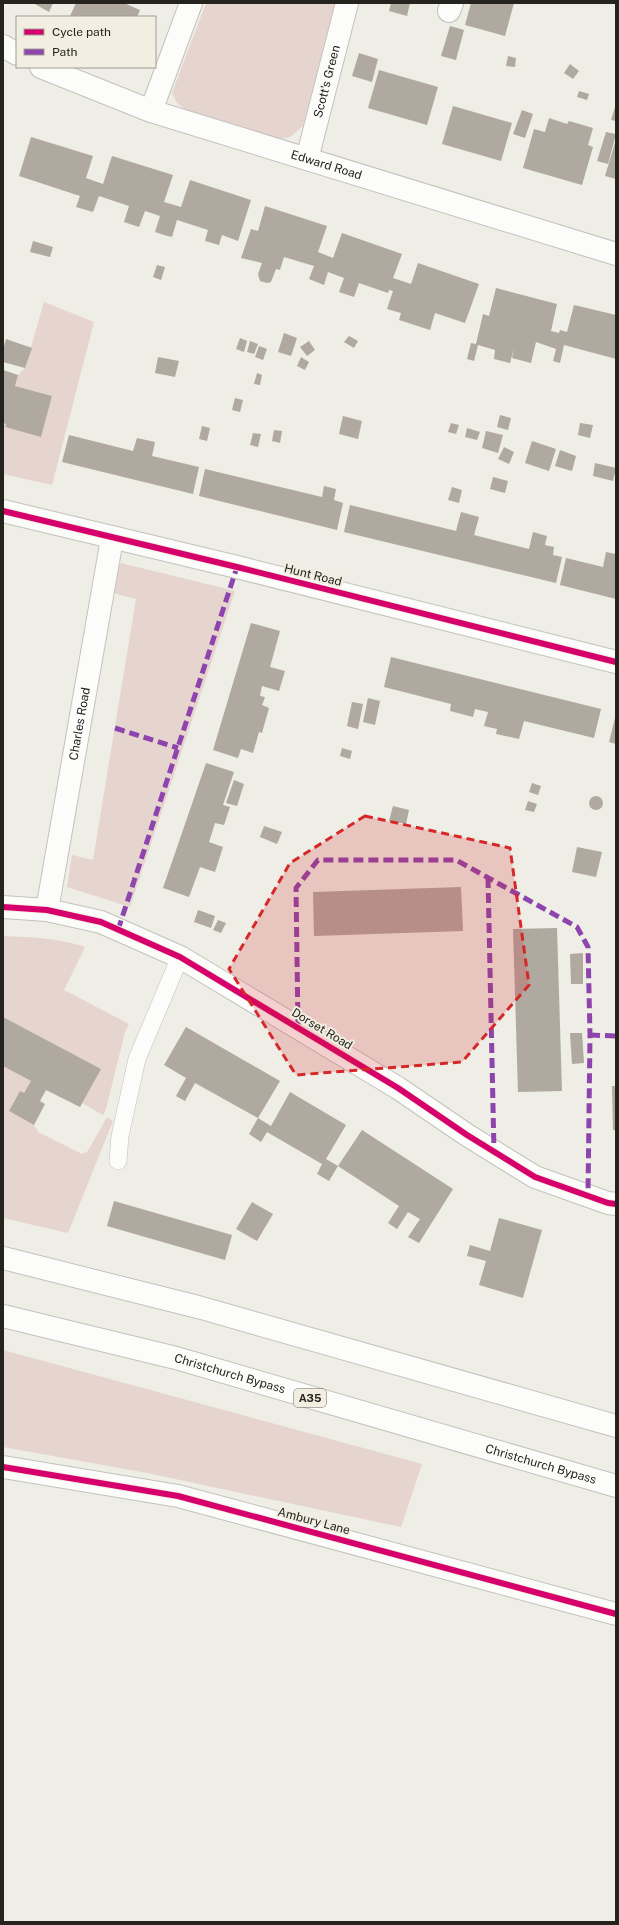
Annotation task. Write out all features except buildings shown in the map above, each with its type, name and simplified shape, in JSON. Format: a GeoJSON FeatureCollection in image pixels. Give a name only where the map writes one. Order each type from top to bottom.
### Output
{"type":"FeatureCollection","features":[{"type":"Feature","properties":{"kind":"street"},"geometry":{"type":"LineString","coordinates":[[151,111],[191,3]]}},
{"type":"Feature","properties":{"kind":"street","name":"Scott's Green"},"geometry":{"type":"LineString","coordinates":[[307,160],[347,3]]}},
{"type":"Feature","properties":{"kind":"street"},"geometry":{"type":"LineString","coordinates":[[3,46],[16,53]]}},
{"type":"Feature","properties":{"kind":"street","name":"Edward Road"},"geometry":{"type":"LineString","coordinates":[[44,68],[151,111],[616,254]]}},
{"type":"Feature","properties":{"kind":"street","name":"Hunt Road"},"geometry":{"type":"LineString","coordinates":[[3,511],[112,539],[237,567],[616,662]]}},
{"type":"Feature","properties":{"kind":"street","name":"Charles Road"},"geometry":{"type":"LineString","coordinates":[[47,910],[112,539]]}},
{"type":"Feature","properties":{"kind":"street","name":"Dorset Road"},"geometry":{"type":"LineString","coordinates":[[3,907],[47,910],[101,922],[180,957],[398,1088],[467,1135],[535,1177],[608,1203],[616,1204]]}},
{"type":"Feature","properties":{"kind":"street"},"geometry":{"type":"LineString","coordinates":[[3,1258],[198,1307],[616,1426]]}},
{"type":"Feature","properties":{"kind":"street","name":"Christchurch Bypass"},"geometry":{"type":"LineString","coordinates":[[3,1316],[176,1358],[616,1486]]}},
{"type":"Feature","properties":{"kind":"street","name":"Ambury Lane"},"geometry":{"type":"LineString","coordinates":[[3,1467],[178,1496],[616,1614]]}},
{"type":"Feature","properties":{"kind":"lane"},"geometry":{"type":"LineString","coordinates":[[118,1161],[120,1136],[137,1059],[180,957]]}},
{"type":"Feature","properties":{"kind":"highlighted area"},"geometry":{"type":"Polygon","coordinates":[[[365,816],[510,848],[529,985],[462,1062],[296,1075],[229,969],[290,863],[365,816]]]}},
{"type":"Feature","properties":{"kind":"shaded area"},"geometry":{"type":"Polygon","coordinates":[[[206,3],[335,3],[303,126],[290,137],[280,139],[187,111],[177,103],[172,93],[206,3]]]}},
{"type":"Feature","properties":{"kind":"shaded area"},"geometry":{"type":"Polygon","coordinates":[[[44,302],[94,322],[52,485],[3,474],[3,423],[6,424],[5,427],[41,437],[52,396],[15,386],[18,375],[25,368],[44,302]]]}},
{"type":"Feature","properties":{"kind":"shaded area"},"geometry":{"type":"Polygon","coordinates":[[[121,563],[235,591],[130,907],[67,887],[72,855],[93,860],[136,599],[113,593],[117,569],[121,563]]]}},
{"type":"Feature","properties":{"kind":"shaded area"},"geometry":{"type":"Polygon","coordinates":[[[3,936],[55,940],[85,947],[64,990],[129,1024],[125,1032],[106,1109],[103,1115],[82,1103],[100,1069],[3,1017],[3,936]]]}},
{"type":"Feature","properties":{"kind":"shaded area"},"geometry":{"type":"Polygon","coordinates":[[[3,1066],[31,1081],[24,1093],[20,1091],[9,1111],[34,1125],[38,1132],[82,1154],[88,1151],[107,1117],[113,1121],[68,1233],[3,1218],[3,1066]]]}},
{"type":"Feature","properties":{"kind":"shaded area"},"geometry":{"type":"Polygon","coordinates":[[[3,1350],[422,1464],[401,1527],[147,1473],[3,1447],[3,1350]]]}},
{"type":"Feature","properties":{"kind":"marked path"},"geometry":{"type":"LineString","coordinates":[[118,930],[237,567]]}},
{"type":"Feature","properties":{"kind":"marked path"},"geometry":{"type":"LineString","coordinates":[[115,728],[178,748]]}},
{"type":"Feature","properties":{"kind":"marked path"},"geometry":{"type":"LineString","coordinates":[[298,1027],[296,888],[318,860],[456,860],[577,927],[588,947],[590,1035],[588,1195]]}},
{"type":"Feature","properties":{"kind":"marked path"},"geometry":{"type":"LineString","coordinates":[[488,878],[494,1152]]}},
{"type":"Feature","properties":{"kind":"marked path"},"geometry":{"type":"LineString","coordinates":[[590,1035],[616,1036]]}},
{"type":"Feature","properties":{"kind":"cycle path"},"geometry":{"type":"LineString","coordinates":[[3,511],[237,567],[616,662]]}},
{"type":"Feature","properties":{"kind":"cycle path"},"geometry":{"type":"LineString","coordinates":[[3,907],[47,910],[101,922],[180,957],[398,1088],[467,1135],[535,1177],[608,1203],[616,1204]]}},
{"type":"Feature","properties":{"kind":"cycle path"},"geometry":{"type":"LineString","coordinates":[[3,1467],[178,1496],[616,1614]]}}]}
